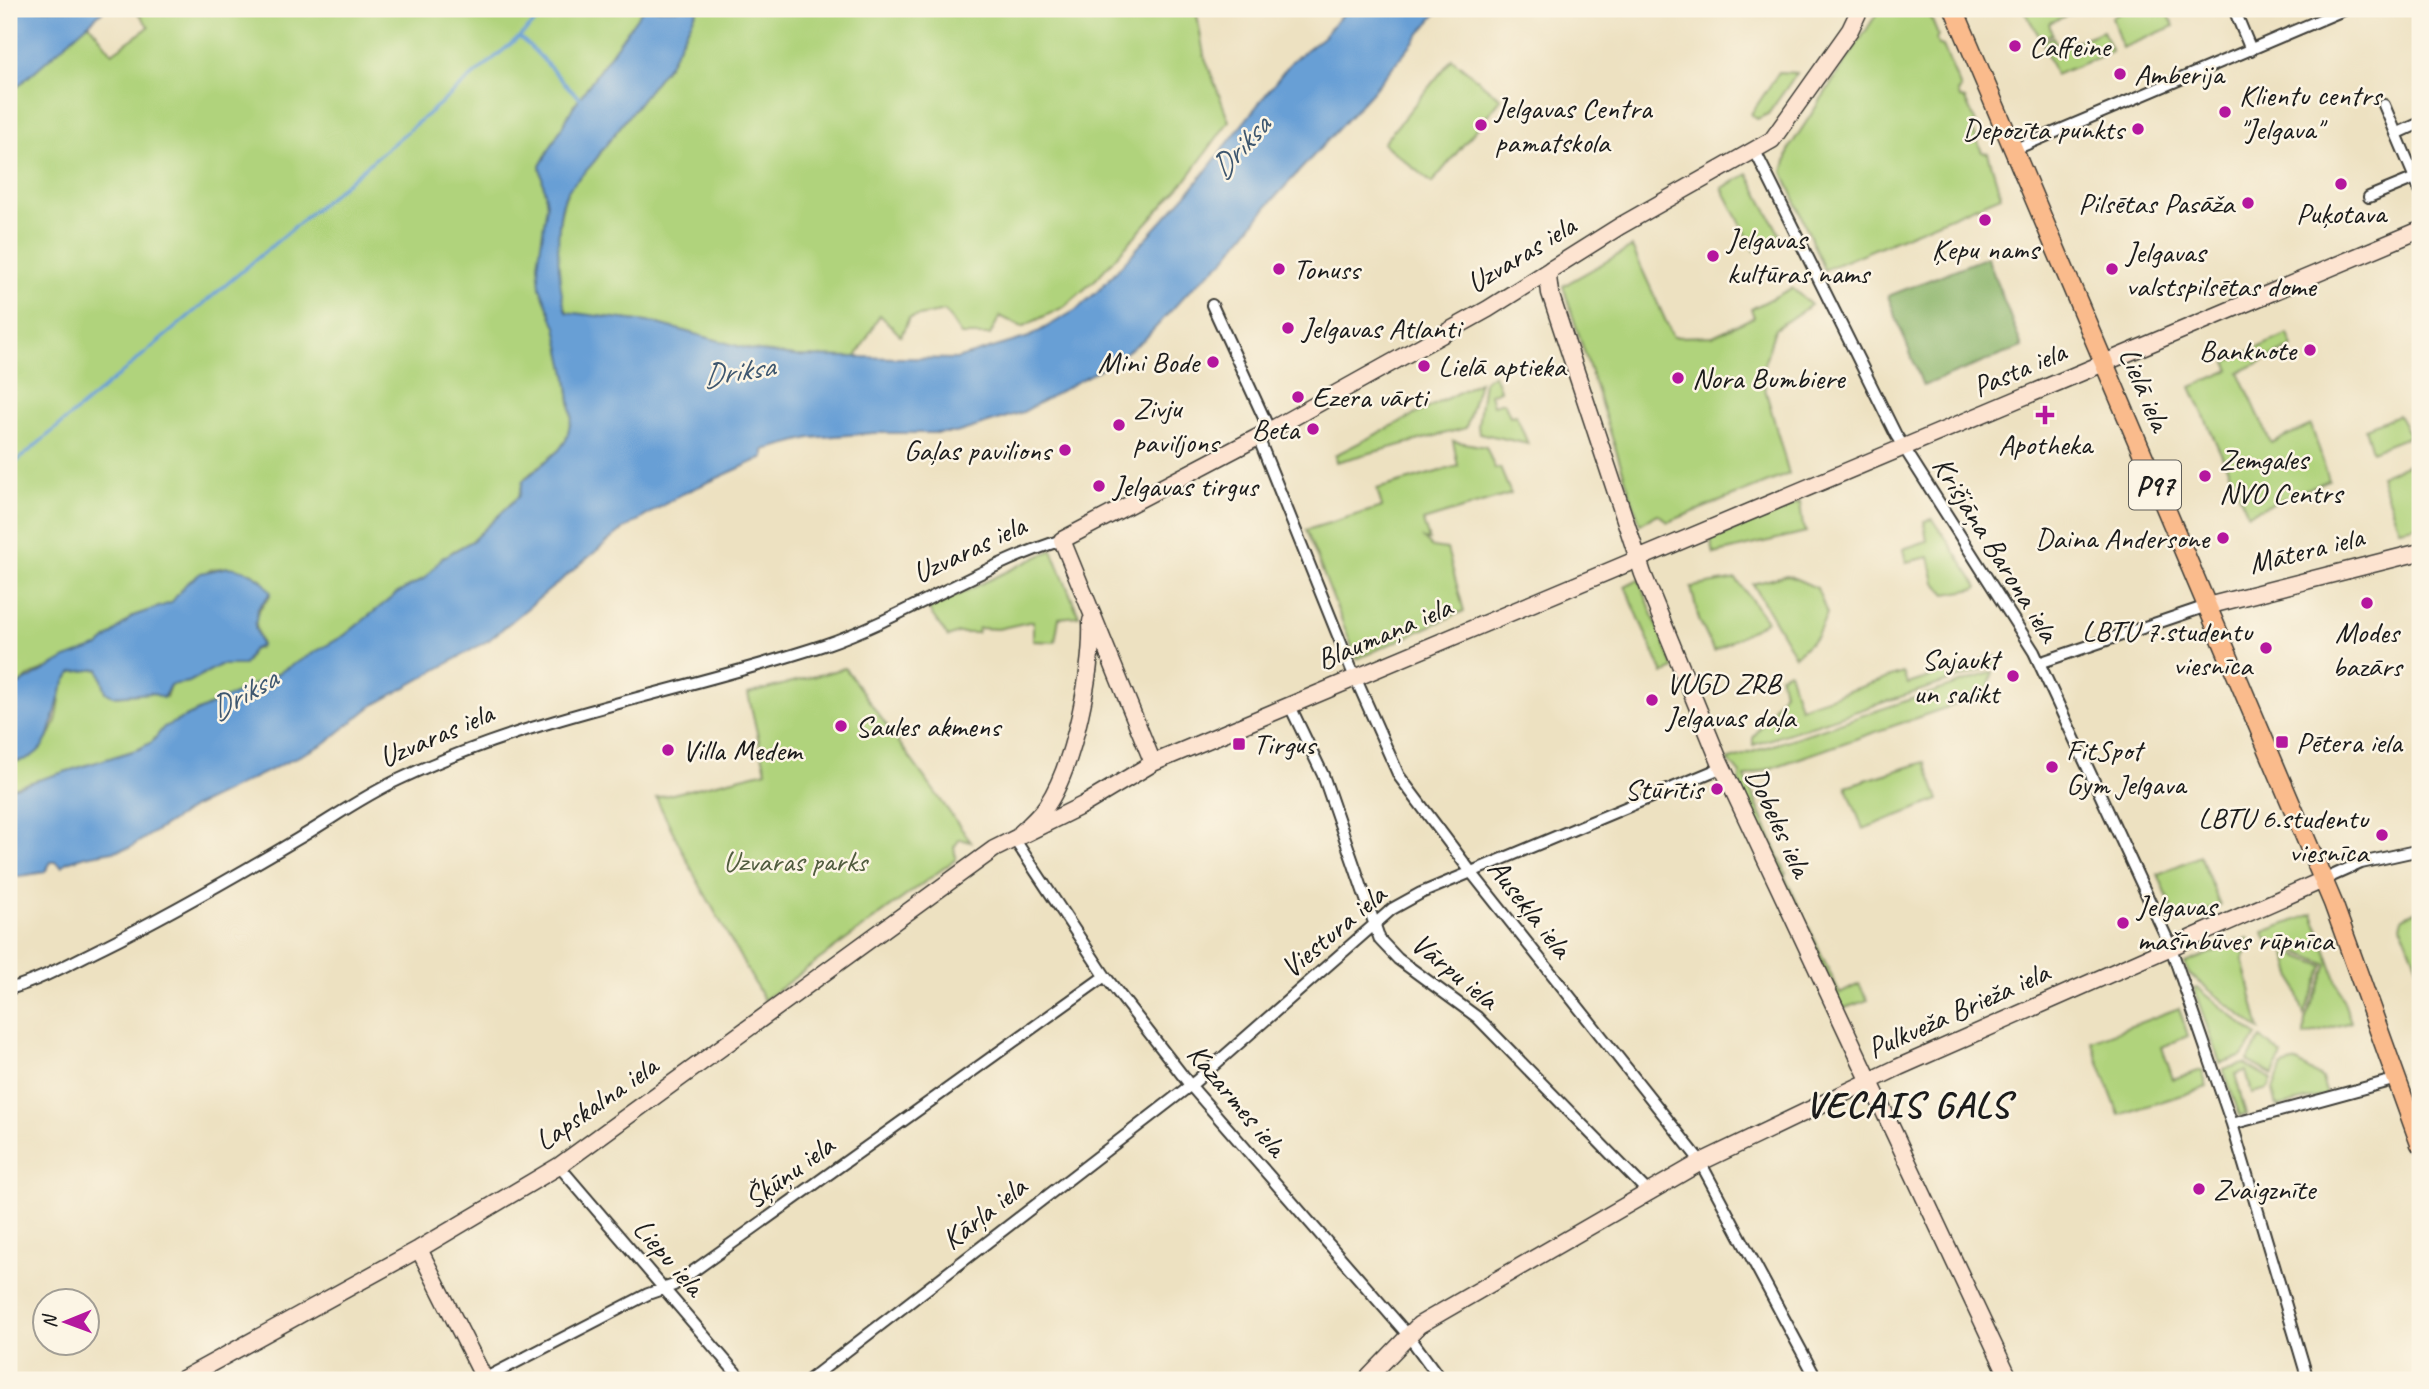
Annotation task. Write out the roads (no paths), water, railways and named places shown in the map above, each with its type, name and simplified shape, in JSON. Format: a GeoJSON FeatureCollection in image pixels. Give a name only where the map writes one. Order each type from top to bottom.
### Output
{"type":"FeatureCollection","features":[{"type":"Feature","properties":{"kind":"main road","name":"Uzvaras iela"},"geometry":{"type":"LineString","coordinates":[[1062,540],[1264,433],[1488,309],[1637,216],[1772,140],[1850,30],[1860,9]]}},
{"type":"Feature","properties":{"kind":"main road","name":"Lielā iela"},"geometry":{"type":"LineString","coordinates":[[1954,9],[2323,880],[2420,1144]]}},
{"type":"Feature","properties":{"kind":"main road","name":"Pasta iela"},"geometry":{"type":"LineString","coordinates":[[1638,557],[2420,230]]}},
{"type":"Feature","properties":{"kind":"main road","name":"Dobeles iela"},"geometry":{"type":"LineString","coordinates":[[1551,269],[1548,277],[1550,293],[1638,557],[1723,767],[2010,1380]]}},
{"type":"Feature","properties":{"kind":"main road","name":"Lapskalna iela"},"geometry":{"type":"LineString","coordinates":[[1017,836],[1031,833],[1153,763],[1062,540]]}},
{"type":"Feature","properties":{"kind":"main road","name":"Mātera iela"},"geometry":{"type":"LineString","coordinates":[[2207,606],[2420,552]]}},
{"type":"Feature","properties":{"kind":"main road","name":"Blaumaņa iela"},"geometry":{"type":"LineString","coordinates":[[1153,763],[1638,557]]}},
{"type":"Feature","properties":{"kind":"main road","name":"Lapskalna iela"},"geometry":{"type":"LineString","coordinates":[[181,1380],[419,1249],[559,1166],[1017,836],[1047,806],[1058,786],[1089,680],[1091,609]]}},
{"type":"Feature","properties":{"kind":"main road"},"geometry":{"type":"LineString","coordinates":[[1089,680],[1098,674],[1117,674]]}},
{"type":"Feature","properties":{"kind":"main road","name":"Pulkveža Brieža iela"},"geometry":{"type":"LineString","coordinates":[[1366,1380],[1419,1325],[1700,1162],[1870,1081],[2170,945],[2323,880]]}},
{"type":"Feature","properties":{"kind":"main road"},"geometry":{"type":"LineString","coordinates":[[419,1249],[485,1379]]}},
{"type":"Feature","properties":{"kind":"street"},"geometry":{"type":"LineString","coordinates":[[2234,9],[2251,50]]}},
{"type":"Feature","properties":{"kind":"street"},"geometry":{"type":"LineString","coordinates":[[2013,150],[2346,9]]}},
{"type":"Feature","properties":{"kind":"street"},"geometry":{"type":"LineString","coordinates":[[2384,105],[2420,190]]}},
{"type":"Feature","properties":{"kind":"street"},"geometry":{"type":"LineString","coordinates":[[2396,134],[2420,123]]}},
{"type":"Feature","properties":{"kind":"street","name":"Krišjāņa Barona iela"},"geometry":{"type":"LineString","coordinates":[[1755,151],[1903,447],[1945,508],[2039,663],[2170,945],[2232,1124],[2308,1380]]}},
{"type":"Feature","properties":{"kind":"street"},"geometry":{"type":"LineString","coordinates":[[2407,160],[2420,155]]}},
{"type":"Feature","properties":{"kind":"street"},"geometry":{"type":"LineString","coordinates":[[2369,197],[2415,178]]}},
{"type":"Feature","properties":{"kind":"street","name":"Ausekļa iela"},"geometry":{"type":"LineString","coordinates":[[1212,305],[1264,433],[1355,676],[1399,776],[1471,872],[1700,1162],[1817,1380]]}},
{"type":"Feature","properties":{"kind":"street","name":"Uzvaras iela"},"geometry":{"type":"LineString","coordinates":[[9,989],[52,974],[182,907],[367,796],[436,762],[492,739],[561,717],[843,638],[1062,540]]}},
{"type":"Feature","properties":{"kind":"street"},"geometry":{"type":"LineString","coordinates":[[2039,663],[2207,606]]}},
{"type":"Feature","properties":{"kind":"street","name":"Vārpu iela"},"geometry":{"type":"LineString","coordinates":[[1289,704],[1323,775],[1380,940],[1398,959],[1476,1017],[1647,1191]]}},
{"type":"Feature","properties":{"kind":"street","name":"Viestura iela"},"geometry":{"type":"LineString","coordinates":[[1190,1085],[1374,925],[1402,904],[1471,872],[1723,767]]}},
{"type":"Feature","properties":{"kind":"street","name":"Kazarmes iela"},"geometry":{"type":"LineString","coordinates":[[1017,836],[1105,976],[1190,1085],[1408,1335],[1441,1380]]}},
{"type":"Feature","properties":{"kind":"street"},"geometry":{"type":"LineString","coordinates":[[2323,880],[2361,863],[2420,850]]}},
{"type":"Feature","properties":{"kind":"street","name":"Šķūņu iela"},"geometry":{"type":"LineString","coordinates":[[485,1379],[663,1287],[674,1285],[1105,976]]}},
{"type":"Feature","properties":{"kind":"street"},"geometry":{"type":"LineString","coordinates":[[2232,1124],[2397,1079]]}},
{"type":"Feature","properties":{"kind":"street","name":"Kārļa iela"},"geometry":{"type":"LineString","coordinates":[[809,1380],[1190,1085]]}},
{"type":"Feature","properties":{"kind":"street","name":"Liepu iela"},"geometry":{"type":"LineString","coordinates":[[559,1166],[742,1380]]}},
{"type":"Feature","properties":{"kind":"water"},"geometry":{"type":"Polygon","coordinates":[[[9,9],[105,9],[9,94],[9,9]]]}},
{"type":"Feature","properties":{"kind":"water","name":"Driksa"},"geometry":{"type":"Polygon","coordinates":[[[643,9],[698,9],[669,64],[564,199],[558,248],[566,312],[655,323],[752,350],[794,356],[956,359],[1029,337],[1076,310],[1099,290],[1194,186],[1292,61],[1323,37],[1347,9],[1440,9],[1372,92],[1268,205],[1224,260],[1189,291],[1144,340],[1109,364],[1023,412],[956,433],[874,433],[810,438],[764,450],[764,457],[680,495],[618,533],[489,640],[369,708],[324,744],[194,807],[129,848],[86,856],[67,862],[62,867],[51,862],[45,872],[9,878],[9,789],[139,749],[152,742],[164,727],[271,677],[345,635],[396,594],[425,578],[442,558],[472,541],[519,496],[523,481],[559,450],[566,440],[572,417],[556,327],[540,287],[538,264],[547,204],[540,166],[573,107],[643,9]]]}},
{"type":"Feature","properties":{"kind":"water"},"geometry":{"type":"Polygon","coordinates":[[[228,567],[253,574],[271,593],[258,608],[255,626],[261,646],[252,650],[244,665],[220,665],[189,682],[170,685],[163,698],[152,693],[112,696],[106,692],[99,669],[73,672],[65,682],[47,739],[39,750],[27,759],[9,762],[9,693],[13,688],[66,658],[99,646],[133,616],[171,603],[186,584],[201,573],[228,567]]]}},
{"type":"Feature","properties":{"kind":"waterway"},"geometry":{"type":"LineString","coordinates":[[519,37],[550,9]]}},
{"type":"Feature","properties":{"kind":"waterway"},"geometry":{"type":"LineString","coordinates":[[9,468],[519,37],[580,98]]}},
{"type":"Feature","properties":{"kind":"place","name":"Caffeine"},"geometry":{"type":"Point","coordinates":[2015,46]}},
{"type":"Feature","properties":{"kind":"place","name":"Amberija"},"geometry":{"type":"Point","coordinates":[2120,74]}},
{"type":"Feature","properties":{"kind":"place","name":"Klientu centrs \"Jelgava\""},"geometry":{"type":"Point","coordinates":[2225,112]}},
{"type":"Feature","properties":{"kind":"place","name":"Jelgavas Centra pamatskola"},"geometry":{"type":"Point","coordinates":[1481,125]}},
{"type":"Feature","properties":{"kind":"place","name":"Depozīta punkts"},"geometry":{"type":"Point","coordinates":[2138,129]}},
{"type":"Feature","properties":{"kind":"place","name":"Puķotava"},"geometry":{"type":"Point","coordinates":[2341,184]}},
{"type":"Feature","properties":{"kind":"place","name":"Pilsētas Pasāža"},"geometry":{"type":"Point","coordinates":[2248,203]}},
{"type":"Feature","properties":{"kind":"place","name":"Ķepu nams"},"geometry":{"type":"Point","coordinates":[1985,220]}},
{"type":"Feature","properties":{"kind":"place","name":"Jelgavas kultūras nams"},"geometry":{"type":"Point","coordinates":[1713,256]}},
{"type":"Feature","properties":{"kind":"place","name":"Tonuss"},"geometry":{"type":"Point","coordinates":[1279,269]}},
{"type":"Feature","properties":{"kind":"place","name":"Jelgavas valstspilsētas dome"},"geometry":{"type":"Point","coordinates":[2112,269]}},
{"type":"Feature","properties":{"kind":"place","name":"Jelgavas Atlanti"},"geometry":{"type":"Point","coordinates":[1288,328]}},
{"type":"Feature","properties":{"kind":"place","name":"Banknote"},"geometry":{"type":"Point","coordinates":[2310,350]}},
{"type":"Feature","properties":{"kind":"place","name":"Mini Bode"},"geometry":{"type":"Point","coordinates":[1213,362]}},
{"type":"Feature","properties":{"kind":"place","name":"Lielā aptieka"},"geometry":{"type":"Point","coordinates":[1424,366]}},
{"type":"Feature","properties":{"kind":"place","name":"Nora Bumbiere"},"geometry":{"type":"Point","coordinates":[1678,378]}},
{"type":"Feature","properties":{"kind":"place","name":"Ezera vārti"},"geometry":{"type":"Point","coordinates":[1298,397]}},
{"type":"Feature","properties":{"kind":"place","name":"Apotheka"},"geometry":{"type":"Point","coordinates":[2045,415]}},
{"type":"Feature","properties":{"kind":"place","name":"Zivju paviljons"},"geometry":{"type":"Point","coordinates":[1119,425]}},
{"type":"Feature","properties":{"kind":"place","name":"Beta"},"geometry":{"type":"Point","coordinates":[1313,429]}},
{"type":"Feature","properties":{"kind":"place","name":"Gaļas pavilions"},"geometry":{"type":"Point","coordinates":[1065,450]}},
{"type":"Feature","properties":{"kind":"place","name":"Zemgales NVO Centrs"},"geometry":{"type":"Point","coordinates":[2205,476]}},
{"type":"Feature","properties":{"kind":"place","name":"Jelgavas tirgus"},"geometry":{"type":"Point","coordinates":[1099,486]}},
{"type":"Feature","properties":{"kind":"place","name":"Daina Andersone"},"geometry":{"type":"Point","coordinates":[2223,538]}},
{"type":"Feature","properties":{"kind":"place","name":"Modes bazārs"},"geometry":{"type":"Point","coordinates":[2367,603]}},
{"type":"Feature","properties":{"kind":"place","name":"LBTU 7.studentu viesnīca"},"geometry":{"type":"Point","coordinates":[2266,648]}},
{"type":"Feature","properties":{"kind":"place","name":"Sajaukt un salikt"},"geometry":{"type":"Point","coordinates":[2013,676]}},
{"type":"Feature","properties":{"kind":"place","name":"VUGD ZRB Jelgavas daļa"},"geometry":{"type":"Point","coordinates":[1652,700]}},
{"type":"Feature","properties":{"kind":"place","name":"Saules akmens"},"geometry":{"type":"Point","coordinates":[841,726]}},
{"type":"Feature","properties":{"kind":"place","name":"Pētera iela"},"geometry":{"type":"Point","coordinates":[2282,742]}},
{"type":"Feature","properties":{"kind":"place","name":"Tirgus"},"geometry":{"type":"Point","coordinates":[1239,744]}},
{"type":"Feature","properties":{"kind":"place","name":"Villa Medem"},"geometry":{"type":"Point","coordinates":[668,750]}},
{"type":"Feature","properties":{"kind":"place","name":"FitSpot Gym Jelgava"},"geometry":{"type":"Point","coordinates":[2052,767]}},
{"type":"Feature","properties":{"kind":"place","name":"Stūrītis"},"geometry":{"type":"Point","coordinates":[1717,789]}},
{"type":"Feature","properties":{"kind":"place","name":"LBTU 6.studentu viesnīca"},"geometry":{"type":"Point","coordinates":[2382,835]}},
{"type":"Feature","properties":{"kind":"place","name":"Jelgavas mašīnbūves rūpnīca"},"geometry":{"type":"Point","coordinates":[2123,923]}},
{"type":"Feature","properties":{"kind":"place","name":"Zvaigznīte"},"geometry":{"type":"Point","coordinates":[2199,1189]}},
{"type":"Feature","properties":{"kind":"district","name":"VECAIS GALS"},"geometry":{"type":"Point","coordinates":[1908,1104]}},
{"type":"Feature","properties":{"kind":"park label","name":"Uzvaras parks"},"geometry":{"type":"Point","coordinates":[795,861]}}]}
